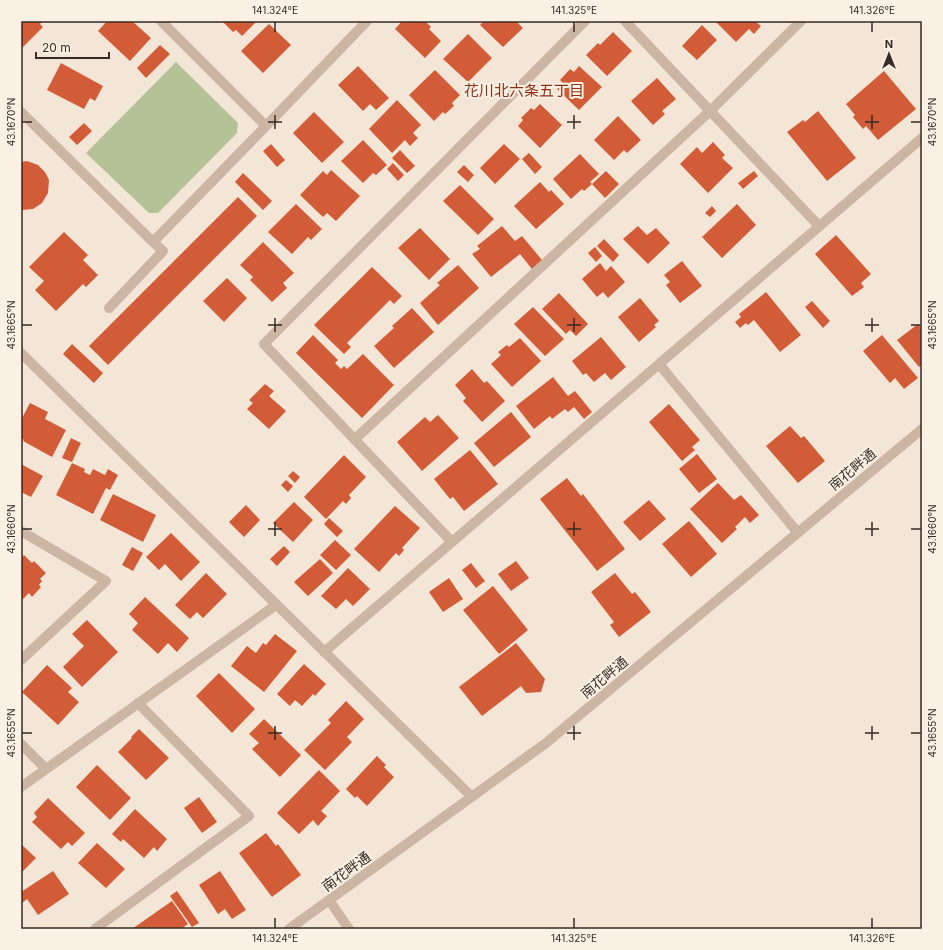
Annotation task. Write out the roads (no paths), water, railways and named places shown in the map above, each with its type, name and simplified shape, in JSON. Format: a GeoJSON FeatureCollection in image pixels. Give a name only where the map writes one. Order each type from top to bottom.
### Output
{"type":"FeatureCollection","features":[{"type":"Feature","properties":{"kind":"street"},"geometry":{"type":"LineString","coordinates":[[161,21],[266,126]]}},
{"type":"Feature","properties":{"kind":"street"},"geometry":{"type":"LineString","coordinates":[[153,242],[367,21]]}},
{"type":"Feature","properties":{"kind":"street"},"geometry":{"type":"LineString","coordinates":[[452,542],[264,344],[585,21]]}},
{"type":"Feature","properties":{"kind":"street"},"geometry":{"type":"LineString","coordinates":[[625,21],[819,226]]}},
{"type":"Feature","properties":{"kind":"street"},"geometry":{"type":"LineString","coordinates":[[355,439],[710,111],[801,21]]}},
{"type":"Feature","properties":{"kind":"street"},"geometry":{"type":"LineString","coordinates":[[21,112],[163,251],[109,308]]}},
{"type":"Feature","properties":{"kind":"street"},"geometry":{"type":"LineString","coordinates":[[324,652],[922,138]]}},
{"type":"Feature","properties":{"kind":"street"},"geometry":{"type":"LineString","coordinates":[[21,353],[472,797]]}},
{"type":"Feature","properties":{"kind":"street"},"geometry":{"type":"LineString","coordinates":[[659,364],[798,533]]}},
{"type":"Feature","properties":{"kind":"street","name":"南花畔通"},"geometry":{"type":"LineString","coordinates":[[289,929],[546,743],[922,429]]}},
{"type":"Feature","properties":{"kind":"street"},"geometry":{"type":"LineString","coordinates":[[21,531],[106,581],[21,660]]}},
{"type":"Feature","properties":{"kind":"street"},"geometry":{"type":"LineString","coordinates":[[21,787],[276,605]]}},
{"type":"Feature","properties":{"kind":"street"},"geometry":{"type":"LineString","coordinates":[[95,929],[249,816],[138,703]]}},
{"type":"Feature","properties":{"kind":"street"},"geometry":{"type":"LineString","coordinates":[[21,744],[46,769]]}},
{"type":"Feature","properties":{"kind":"street"},"geometry":{"type":"LineString","coordinates":[[329,900],[349,929]]}},
{"type":"Feature","properties":{"kind":"district","name":"花川北六条五丁目"},"geometry":{"type":"Point","coordinates":[524,90]}}]}
